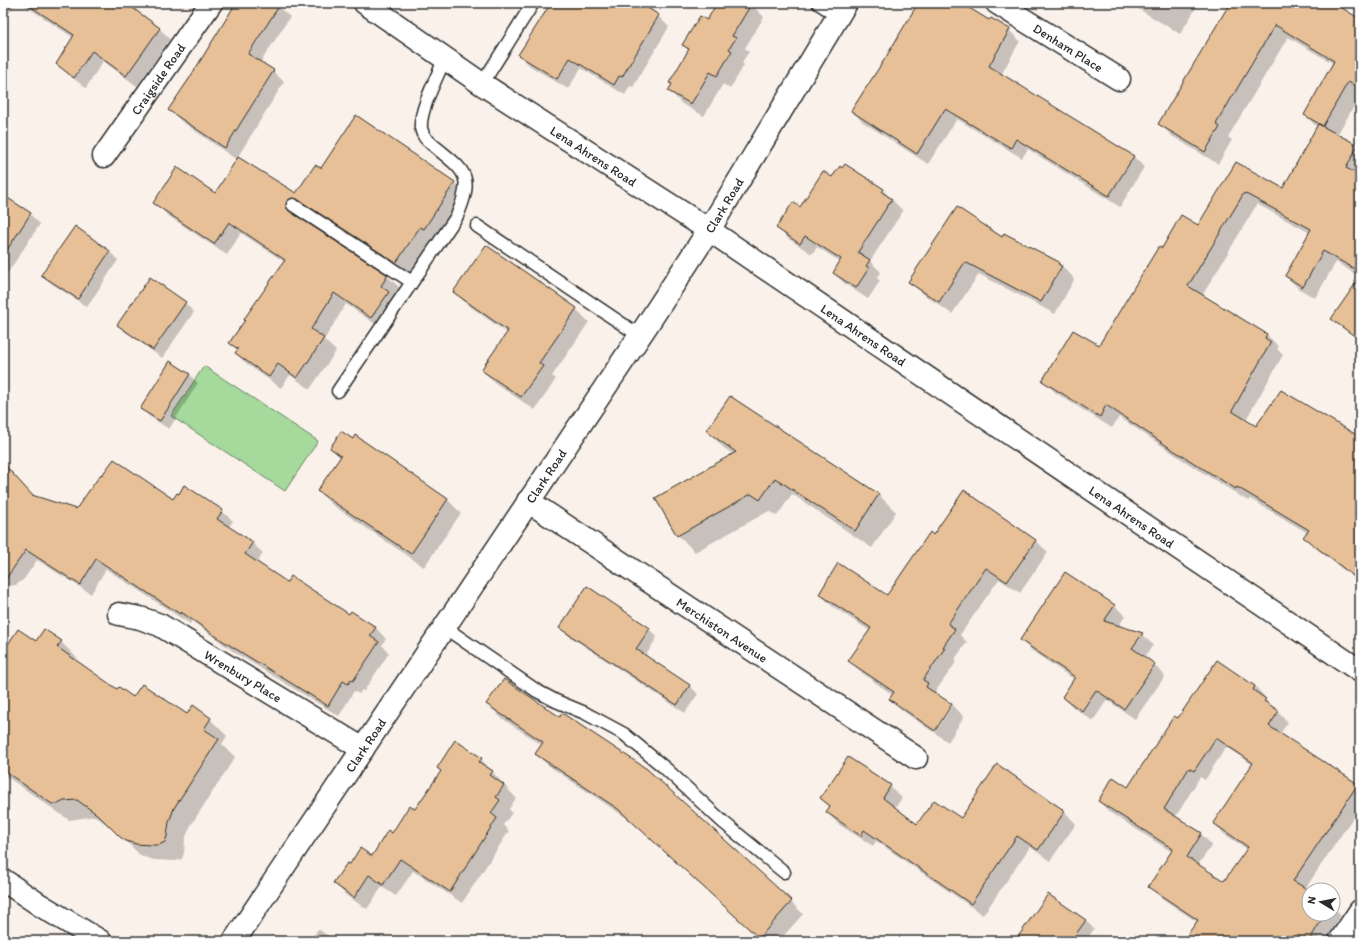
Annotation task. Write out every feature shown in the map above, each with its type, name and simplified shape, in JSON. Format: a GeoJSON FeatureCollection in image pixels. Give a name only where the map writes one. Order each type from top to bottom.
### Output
{"type":"FeatureCollection","features":[{"type":"Feature","properties":{"kind":"street","name":"Craigside Road"},"geometry":{"type":"LineString","coordinates":[[104,156],[211,3]]}},
{"type":"Feature","properties":{"kind":"street","name":"Lena Ahrens Road"},"geometry":{"type":"LineString","coordinates":[[365,3],[482,84],[709,230],[1360,671]]}},
{"type":"Feature","properties":{"kind":"street","name":"Denham Place"},"geometry":{"type":"LineString","coordinates":[[997,3],[1119,79]]}},
{"type":"Feature","properties":{"kind":"street","name":"Clark Road"},"geometry":{"type":"LineString","coordinates":[[234,941],[640,336],[709,230],[842,10]]}},
{"type":"Feature","properties":{"kind":"street","name":"Merchiston Avenue"},"geometry":{"type":"LineString","coordinates":[[528,501],[916,758]]}},
{"type":"Feature","properties":{"kind":"street","name":"Wrenbury Place"},"geometry":{"type":"LineString","coordinates":[[119,614],[140,618],[160,625],[363,749]]}},
{"type":"Feature","properties":{"kind":"street"},"geometry":{"type":"LineString","coordinates":[[3,880],[40,905],[100,941]]}},
{"type":"Feature","properties":{"kind":"street"},"geometry":{"type":"LineString","coordinates":[[1340,941],[1360,911]]}},
{"type":"Feature","properties":{"kind":"lane"},"geometry":{"type":"LineString","coordinates":[[482,84],[533,3]]}},
{"type":"Feature","properties":{"kind":"lane"},"geometry":{"type":"LineString","coordinates":[[818,3],[842,10]]}},
{"type":"Feature","properties":{"kind":"lane"},"geometry":{"type":"LineString","coordinates":[[338,391],[457,216],[464,199],[467,181],[458,166],[423,137],[421,126],[422,113],[446,58]]}},
{"type":"Feature","properties":{"kind":"lane"},"geometry":{"type":"LineString","coordinates":[[293,205],[412,282]]}},
{"type":"Feature","properties":{"kind":"lane"},"geometry":{"type":"LineString","coordinates":[[477,226],[640,336]]}},
{"type":"Feature","properties":{"kind":"lane"},"geometry":{"type":"LineString","coordinates":[[444,627],[537,691],[585,713],[624,734],[665,768],[723,822],[784,872]]}},
{"type":"Feature","properties":{"kind":"green space"},"geometry":{"type":"Polygon","coordinates":[[[204,366],[318,441],[285,491],[171,416],[204,366]]]}},
{"type":"Feature","properties":{"kind":"building"},"geometry":{"type":"Polygon","coordinates":[[[25,3],[126,3],[160,28],[126,76],[92,51],[74,78],[56,64],[74,35],[25,3]]]}},
{"type":"Feature","properties":{"kind":"building"},"geometry":{"type":"Polygon","coordinates":[[[236,3],[281,3],[248,54],[274,70],[225,148],[168,110],[236,3]]]}},
{"type":"Feature","properties":{"kind":"building"},"geometry":{"type":"Polygon","coordinates":[[[551,3],[640,3],[659,15],[622,77],[619,76],[614,85],[570,58],[557,79],[518,55],[551,3]]]}},
{"type":"Feature","properties":{"kind":"building"},"geometry":{"type":"Polygon","coordinates":[[[717,3],[752,3],[732,36],[736,38],[729,49],[732,51],[717,76],[710,72],[691,104],[668,91],[672,84],[669,83],[689,49],[682,45],[700,16],[707,20],[717,3]]]}},
{"type":"Feature","properties":{"kind":"building"},"geometry":{"type":"Polygon","coordinates":[[[918,3],[961,3],[989,20],[991,18],[1010,29],[989,66],[1134,156],[1109,196],[1016,139],[1011,148],[945,109],[917,154],[851,111],[886,57],[918,3]]]}},
{"type":"Feature","properties":{"kind":"building"},"geometry":{"type":"Polygon","coordinates":[[[1230,3],[1334,3],[1360,19],[1360,88],[1348,82],[1323,126],[1304,115],[1334,61],[1275,25],[1216,124],[1220,127],[1205,152],[1158,124],[1230,3]]]}},
{"type":"Feature","properties":{"kind":"building"},"geometry":{"type":"Polygon","coordinates":[[[356,115],[455,182],[424,229],[420,227],[396,263],[297,199],[293,198],[287,201],[286,205],[289,211],[388,275],[381,286],[389,292],[371,318],[334,293],[311,329],[324,338],[297,378],[278,364],[269,377],[235,353],[238,349],[229,343],[285,260],[229,222],[214,244],[153,203],[177,167],[215,193],[238,157],[296,193],[315,165],[321,168],[356,115]]]}},
{"type":"Feature","properties":{"kind":"building"},"geometry":{"type":"Polygon","coordinates":[[[1318,124],[1358,145],[1346,168],[1360,175],[1360,272],[1323,251],[1303,287],[1285,276],[1311,229],[1244,193],[1188,286],[1267,334],[1265,338],[1271,342],[1232,411],[1256,426],[1281,390],[1360,437],[1360,581],[1303,537],[1309,530],[1237,487],[1236,489],[1173,450],[1106,405],[1100,417],[1042,381],[1073,330],[1099,345],[1159,246],[1162,248],[1181,215],[1198,225],[1236,162],[1283,188],[1318,124]]]}},
{"type":"Feature","properties":{"kind":"building"},"geometry":{"type":"Polygon","coordinates":[[[845,164],[884,189],[882,192],[892,199],[858,252],[870,260],[866,266],[869,268],[856,288],[833,273],[841,259],[805,236],[800,244],[776,228],[793,202],[800,207],[823,171],[832,177],[840,166],[842,168],[845,164]]]}},
{"type":"Feature","properties":{"kind":"building"},"geometry":{"type":"Polygon","coordinates":[[[3,195],[31,213],[3,256],[3,195]]]}},
{"type":"Feature","properties":{"kind":"building"},"geometry":{"type":"Polygon","coordinates":[[[957,207],[1002,237],[1004,233],[1059,262],[1058,264],[1062,266],[1041,302],[965,262],[939,302],[908,282],[957,207]]]}},
{"type":"Feature","properties":{"kind":"building"},"geometry":{"type":"Polygon","coordinates":[[[75,226],[110,251],[78,299],[41,275],[75,226]]]}},
{"type":"Feature","properties":{"kind":"building"},"geometry":{"type":"Polygon","coordinates":[[[486,245],[577,308],[539,363],[543,366],[521,397],[481,370],[508,331],[453,292],[486,245]]]}},
{"type":"Feature","properties":{"kind":"building"},"geometry":{"type":"Polygon","coordinates":[[[150,277],[186,302],[153,350],[117,325],[150,277]]]}},
{"type":"Feature","properties":{"kind":"building"},"geometry":{"type":"Polygon","coordinates":[[[1360,277],[1360,340],[1331,319],[1360,277]]]}},
{"type":"Feature","properties":{"kind":"building"},"geometry":{"type":"Polygon","coordinates":[[[170,361],[190,374],[160,421],[140,409],[170,361]]]}},
{"type":"Feature","properties":{"kind":"building"},"geometry":{"type":"Polygon","coordinates":[[[730,396],[879,494],[855,531],[775,478],[760,500],[751,494],[677,536],[655,498],[736,452],[706,431],[730,396]]]}},
{"type":"Feature","properties":{"kind":"building"},"geometry":{"type":"Polygon","coordinates":[[[341,431],[353,439],[355,435],[448,499],[411,554],[317,491],[341,456],[330,448],[341,431]]]}},
{"type":"Feature","properties":{"kind":"building"},"geometry":{"type":"Polygon","coordinates":[[[114,459],[173,499],[177,493],[179,494],[184,485],[223,510],[217,519],[253,542],[245,554],[287,582],[291,576],[349,614],[351,611],[376,627],[370,636],[379,642],[353,681],[351,680],[348,684],[343,681],[328,706],[223,641],[181,612],[180,614],[96,559],[80,585],[26,550],[3,583],[3,463],[32,495],[76,509],[101,474],[102,475],[114,459]]]}},
{"type":"Feature","properties":{"kind":"building"},"geometry":{"type":"Polygon","coordinates":[[[964,490],[1036,540],[1007,582],[986,568],[948,624],[955,629],[943,647],[945,648],[923,680],[928,683],[926,687],[952,704],[935,731],[889,699],[894,692],[848,661],[871,628],[819,594],[838,563],[887,595],[930,532],[933,535],[964,490]]]}},
{"type":"Feature","properties":{"kind":"building"},"geometry":{"type":"Polygon","coordinates":[[[1065,572],[1115,605],[1104,621],[1143,633],[1132,648],[1155,664],[1124,709],[1096,690],[1082,711],[1062,697],[1075,677],[1020,640],[1065,572]]]}},
{"type":"Feature","properties":{"kind":"building"},"geometry":{"type":"Polygon","coordinates":[[[587,586],[650,628],[636,649],[690,685],[677,705],[559,628],[587,586]]]}},
{"type":"Feature","properties":{"kind":"building"},"geometry":{"type":"Polygon","coordinates":[[[18,629],[36,641],[44,629],[62,641],[57,647],[117,689],[119,687],[133,697],[142,684],[187,714],[193,705],[211,718],[204,729],[219,739],[174,808],[169,822],[165,842],[159,845],[150,845],[136,844],[126,841],[98,815],[77,800],[52,804],[3,770],[3,652],[18,629]]]}},
{"type":"Feature","properties":{"kind":"building"},"geometry":{"type":"Polygon","coordinates":[[[1217,660],[1255,686],[1253,690],[1266,699],[1264,701],[1279,711],[1269,726],[1358,784],[1293,881],[1301,886],[1301,922],[1320,922],[1309,941],[1183,941],[1198,920],[1148,887],[1173,849],[1098,801],[1113,777],[1128,787],[1174,716],[1178,718],[1217,660]],[[1216,738],[1194,771],[1189,768],[1164,809],[1202,833],[1187,857],[1224,881],[1248,847],[1213,823],[1253,763],[1216,738]]]}},
{"type":"Feature","properties":{"kind":"building"},"geometry":{"type":"Polygon","coordinates":[[[504,679],[560,717],[562,713],[647,769],[792,901],[759,938],[618,809],[535,754],[543,742],[486,704],[504,679]]]}},
{"type":"Feature","properties":{"kind":"building"},"geometry":{"type":"Polygon","coordinates":[[[455,740],[482,758],[479,762],[493,771],[490,775],[504,785],[496,797],[500,800],[491,813],[497,818],[450,892],[400,859],[383,885],[369,875],[354,898],[333,883],[347,863],[350,864],[360,848],[372,856],[388,830],[392,833],[409,806],[415,809],[441,771],[437,768],[455,740]]]}},
{"type":"Feature","properties":{"kind":"building"},"geometry":{"type":"Polygon","coordinates":[[[848,757],[891,785],[883,798],[917,824],[934,800],[961,818],[997,764],[1065,811],[1038,850],[1017,836],[971,904],[864,830],[861,836],[826,812],[830,806],[820,798],[848,757]]]}},
{"type":"Feature","properties":{"kind":"building"},"geometry":{"type":"Polygon","coordinates":[[[1048,894],[1086,920],[1071,941],[1015,941],[1048,894]]]}}]}
